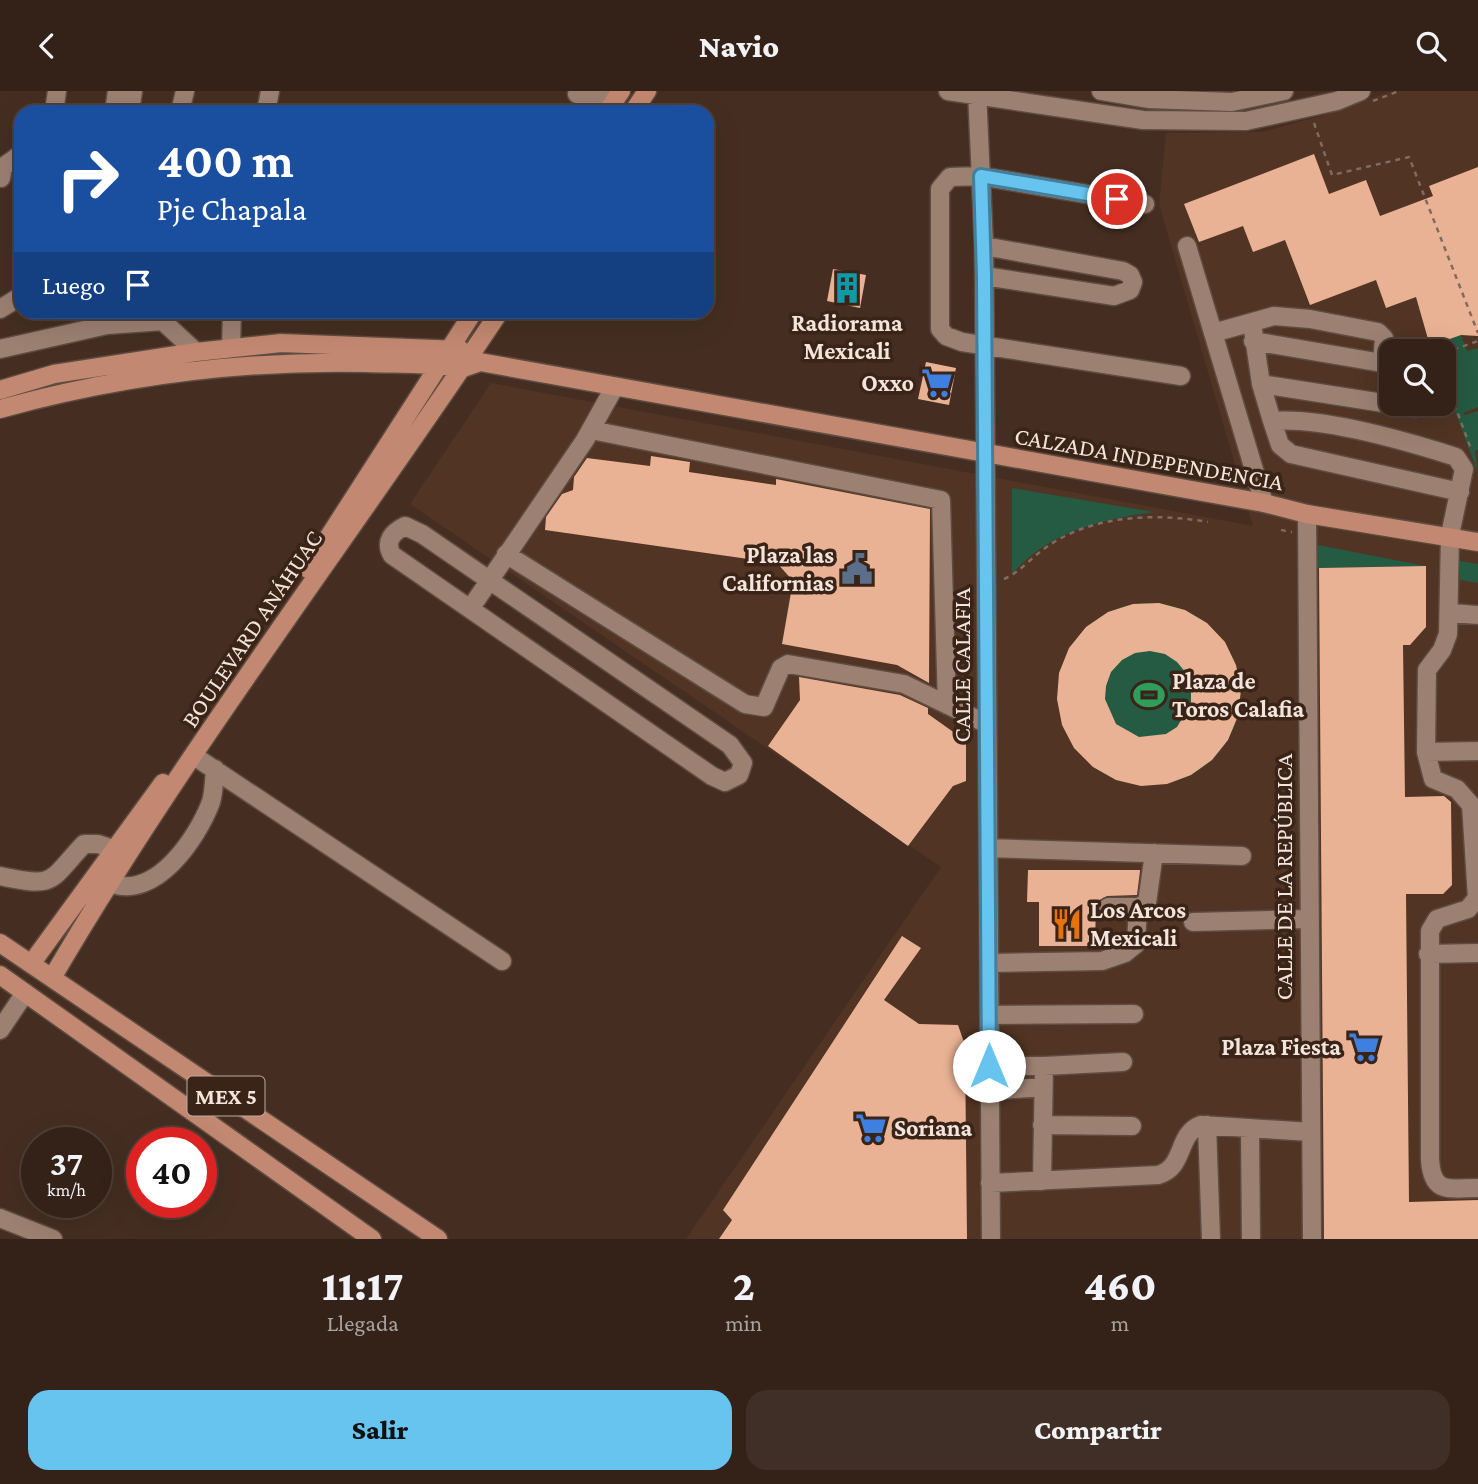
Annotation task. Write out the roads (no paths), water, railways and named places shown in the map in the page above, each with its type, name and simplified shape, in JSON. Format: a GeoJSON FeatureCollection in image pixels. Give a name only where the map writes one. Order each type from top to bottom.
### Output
{"type":"FeatureCollection","features":[{"type":"Feature","properties":{"kind":"main road","name":"BOULEVARD ANÁHUAC"},"geometry":{"type":"LineString","coordinates":[[31,964],[116,850],[293,593],[469,319]]}},
{"type":"Feature","properties":{"kind":"main road"},"geometry":{"type":"LineString","coordinates":[[477,357],[496,319]]}},
{"type":"Feature","properties":{"kind":"main road","name":"CALZADA INDEPENDENCIA"},"geometry":{"type":"LineString","coordinates":[[0,390],[54,374],[196,352],[281,343],[446,357],[463,368],[477,357]]}},
{"type":"Feature","properties":{"kind":"main road","name":"CALZADA INDEPENDENCIA"},"geometry":{"type":"LineString","coordinates":[[0,409],[59,393],[167,373],[302,362],[477,357],[614,388],[1264,503],[1307,514],[1450,535],[1478,542]]}},
{"type":"Feature","properties":{"kind":"main road","name":"BOULEVARD ANÁHUAC"},"geometry":{"type":"LineString","coordinates":[[52,978],[110,883],[194,757],[463,368]]}},
{"type":"Feature","properties":{"kind":"main road"},"geometry":{"type":"LineString","coordinates":[[0,928],[7,948]]}},
{"type":"Feature","properties":{"kind":"main road","name":"MEX 5"},"geometry":{"type":"LineString","coordinates":[[7,948],[438,1239]]}},
{"type":"Feature","properties":{"kind":"main road","name":"MEX 5"},"geometry":{"type":"LineString","coordinates":[[1,977],[372,1239]]}},
{"type":"Feature","properties":{"kind":"street"},"geometry":{"type":"LineString","coordinates":[[578,91],[577,94],[614,101]]}},
{"type":"Feature","properties":{"kind":"street"},"geometry":{"type":"LineString","coordinates":[[948,91],[1143,120],[1246,121],[1362,98]]}},
{"type":"Feature","properties":{"kind":"street"},"geometry":{"type":"LineString","coordinates":[[1101,91],[1148,99],[1232,102],[1284,91]]}},
{"type":"Feature","properties":{"kind":"street","name":"CALLE CALAFIA"},"geometry":{"type":"LineString","coordinates":[[977,94],[984,246],[991,1239]]}},
{"type":"Feature","properties":{"kind":"street"},"geometry":{"type":"LineString","coordinates":[[1,178],[3,167],[14,159]]}},
{"type":"Feature","properties":{"kind":"street"},"geometry":{"type":"LineString","coordinates":[[1145,204],[981,176],[950,177],[940,189],[940,329],[946,336],[985,345],[1181,376]]}},
{"type":"Feature","properties":{"kind":"street"},"geometry":{"type":"LineString","coordinates":[[984,246],[1123,271],[1130,275],[1133,282],[1130,290],[1114,296],[984,276]]}},
{"type":"Feature","properties":{"kind":"street"},"geometry":{"type":"LineString","coordinates":[[1187,246],[1264,503]]}},
{"type":"Feature","properties":{"kind":"street"},"geometry":{"type":"LineString","coordinates":[[1213,333],[1274,316],[1310,319],[1378,332],[1384,339]]}},
{"type":"Feature","properties":{"kind":"street"},"geometry":{"type":"LineString","coordinates":[[0,349],[141,319]]}},
{"type":"Feature","properties":{"kind":"street"},"geometry":{"type":"LineString","coordinates":[[161,319],[196,352]]}},
{"type":"Feature","properties":{"kind":"street"},"geometry":{"type":"LineString","coordinates":[[231,348],[232,319]]}},
{"type":"Feature","properties":{"kind":"street"},"geometry":{"type":"LineString","coordinates":[[1253,320],[1253,341],[1261,384],[1280,445],[1291,454],[1460,492]]}},
{"type":"Feature","properties":{"kind":"street"},"geometry":{"type":"LineString","coordinates":[[1253,341],[1379,363]]}},
{"type":"Feature","properties":{"kind":"street"},"geometry":{"type":"LineString","coordinates":[[1261,384],[1379,402]]}},
{"type":"Feature","properties":{"kind":"street"},"geometry":{"type":"LineString","coordinates":[[470,609],[591,430],[614,388]]}},
{"type":"Feature","properties":{"kind":"street"},"geometry":{"type":"LineString","coordinates":[[1272,421],[1295,421],[1387,437],[1456,457],[1464,470],[1450,535],[1451,613],[1443,650],[1427,670],[1426,752],[1433,779],[1457,789],[1471,805],[1476,898],[1468,909],[1437,919],[1430,931],[1428,954],[1432,1177],[1436,1184],[1447,1188],[1478,1188]]}},
{"type":"Feature","properties":{"kind":"street"},"geometry":{"type":"LineString","coordinates":[[591,430],[941,500],[947,705]]}},
{"type":"Feature","properties":{"kind":"street","name":"CALLE DE LA REPÚBLICA"},"geometry":{"type":"LineString","coordinates":[[1307,514],[1312,1239]]}},
{"type":"Feature","properties":{"kind":"street"},"geometry":{"type":"LineString","coordinates":[[405,526],[411,528],[730,745],[743,763],[740,775],[725,782],[712,776],[470,609],[392,555],[389,549],[392,535],[405,526]]}},
{"type":"Feature","properties":{"kind":"street"},"geometry":{"type":"LineString","coordinates":[[506,554],[745,704],[764,707],[781,669],[788,664],[893,681],[987,724]]}},
{"type":"Feature","properties":{"kind":"street"},"geometry":{"type":"LineString","coordinates":[[1451,613],[1478,615]]}},
{"type":"Feature","properties":{"kind":"street"},"geometry":{"type":"LineString","coordinates":[[1426,752],[1478,751]]}},
{"type":"Feature","properties":{"kind":"street"},"geometry":{"type":"LineString","coordinates":[[194,757],[502,961]]}},
{"type":"Feature","properties":{"kind":"street"},"geometry":{"type":"LineString","coordinates":[[110,883],[123,888],[137,887],[146,884],[171,863],[204,818],[212,798],[215,769]]}},
{"type":"Feature","properties":{"kind":"street"},"geometry":{"type":"LineString","coordinates":[[0,876],[35,884],[63,870],[84,844],[98,844],[116,850]]}},
{"type":"Feature","properties":{"kind":"street"},"geometry":{"type":"LineString","coordinates":[[988,848],[1242,856]]}},
{"type":"Feature","properties":{"kind":"street"},"geometry":{"type":"LineString","coordinates":[[1108,907],[1138,907],[1149,899],[1154,853]]}},
{"type":"Feature","properties":{"kind":"street"},"geometry":{"type":"LineString","coordinates":[[989,963],[1102,961],[1117,957],[1136,944],[1138,907]]}},
{"type":"Feature","properties":{"kind":"street"},"geometry":{"type":"LineString","coordinates":[[1193,922],[1308,919]]}},
{"type":"Feature","properties":{"kind":"street"},"geometry":{"type":"LineString","coordinates":[[1428,954],[1478,953]]}},
{"type":"Feature","properties":{"kind":"street"},"geometry":{"type":"LineString","coordinates":[[0,1030],[25,993]]}},
{"type":"Feature","properties":{"kind":"street"},"geometry":{"type":"LineString","coordinates":[[989,1015],[1134,1014]]}},
{"type":"Feature","properties":{"kind":"street"},"geometry":{"type":"LineString","coordinates":[[989,1066],[1123,1062]]}},
{"type":"Feature","properties":{"kind":"street"},"geometry":{"type":"LineString","coordinates":[[1042,1181],[1044,1066]]}},
{"type":"Feature","properties":{"kind":"street"},"geometry":{"type":"LineString","coordinates":[[989,1091],[1042,1087]]}},
{"type":"Feature","properties":{"kind":"street"},"geometry":{"type":"LineString","coordinates":[[1042,1125],[1132,1126]]}},
{"type":"Feature","properties":{"kind":"street"},"geometry":{"type":"LineString","coordinates":[[990,1183],[1143,1177],[1166,1173],[1177,1163],[1190,1131],[1201,1125],[1311,1132]]}},
{"type":"Feature","properties":{"kind":"street"},"geometry":{"type":"LineString","coordinates":[[1207,1125],[1211,1239]]}},
{"type":"Feature","properties":{"kind":"street"},"geometry":{"type":"LineString","coordinates":[[1250,1128],[1251,1239]]}},
{"type":"Feature","properties":{"kind":"street"},"geometry":{"type":"LineString","coordinates":[[0,1218],[53,1239]]}},
{"type":"Feature","properties":{"kind":"place","name":"Radiorama Mexicali"},"geometry":{"type":"Point","coordinates":[847,288]}},
{"type":"Feature","properties":{"kind":"place","name":"Oxxo"},"geometry":{"type":"Point","coordinates":[937,383]}},
{"type":"Feature","properties":{"kind":"place","name":"Plaza las Californias"},"geometry":{"type":"Point","coordinates":[857,569]}},
{"type":"Feature","properties":{"kind":"place","name":"Plaza de Toros Calafia"},"geometry":{"type":"Point","coordinates":[1149,695]}},
{"type":"Feature","properties":{"kind":"place","name":"Los Arcos Mexicali"},"geometry":{"type":"Point","coordinates":[1067,924]}},
{"type":"Feature","properties":{"kind":"place","name":"Plaza Fiesta"},"geometry":{"type":"Point","coordinates":[1364,1047]}},
{"type":"Feature","properties":{"kind":"place","name":"Soriana"},"geometry":{"type":"Point","coordinates":[871,1128]}}]}
